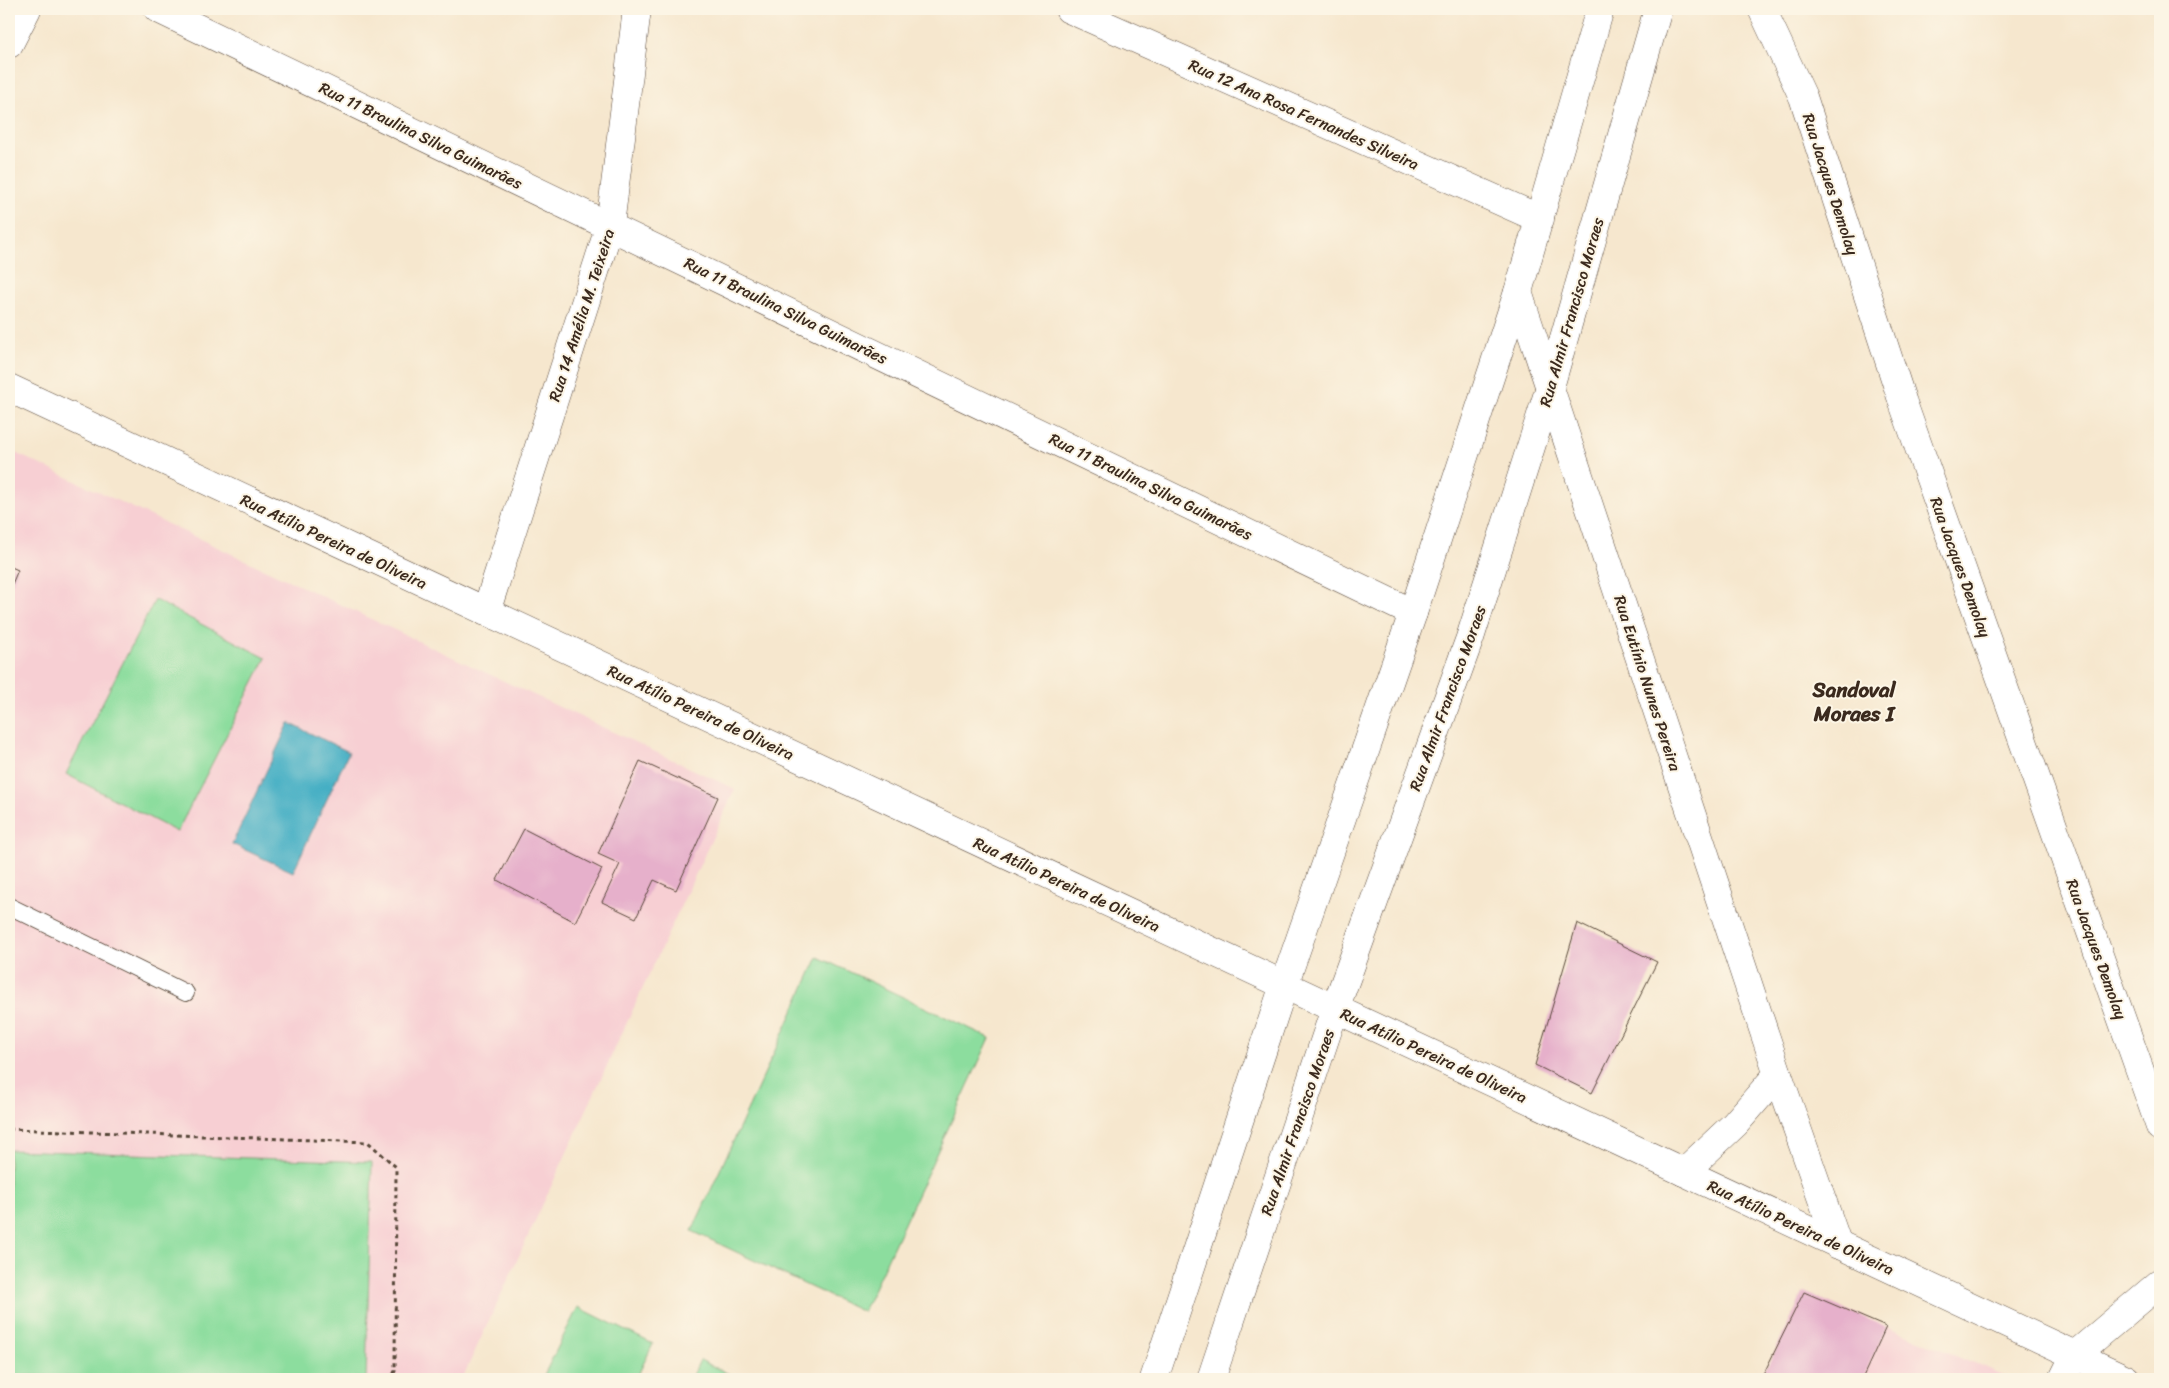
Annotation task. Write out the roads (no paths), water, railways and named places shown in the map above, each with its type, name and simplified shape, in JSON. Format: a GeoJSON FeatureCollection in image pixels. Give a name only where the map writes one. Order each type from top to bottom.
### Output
{"type":"FeatureCollection","features":[{"type":"Feature","properties":{"kind":"street"},"geometry":{"type":"LineString","coordinates":[[9,44],[27,9]]}},
{"type":"Feature","properties":{"kind":"street","name":"Rua 11 Braulina Silva Guimarães"},"geometry":{"type":"LineString","coordinates":[[158,9],[1413,613]]}},
{"type":"Feature","properties":{"kind":"street","name":"Rua 14 Amélia M. Teixeira"},"geometry":{"type":"LineString","coordinates":[[486,612],[610,226],[637,9]]}},
{"type":"Feature","properties":{"kind":"street","name":"Rua 12 Ana Rosa Fernandes Silveira"},"geometry":{"type":"LineString","coordinates":[[1069,9],[1540,220]]}},
{"type":"Feature","properties":{"kind":"street"},"geometry":{"type":"LineString","coordinates":[[1154,1379],[1284,985],[1413,613],[1518,292],[1600,9]]}},
{"type":"Feature","properties":{"kind":"street","name":"Rua Almir Francisco Moraes"},"geometry":{"type":"LineString","coordinates":[[1211,1379],[1335,1009],[1470,638],[1550,387],[1658,9]]}},
{"type":"Feature","properties":{"kind":"street","name":"Rua Jacques Demolay"},"geometry":{"type":"LineString","coordinates":[[1762,9],[1803,97],[1903,404],[2160,1127]]}},
{"type":"Feature","properties":{"kind":"street","name":"Rua Eutínio Nunes Pereira"},"geometry":{"type":"LineString","coordinates":[[1518,292],[1778,1074],[1838,1245]]}},
{"type":"Feature","properties":{"kind":"street","name":"Rua Atílio Pereira de Oliveira"},"geometry":{"type":"LineString","coordinates":[[9,388],[2126,1379]]}},
{"type":"Feature","properties":{"kind":"street"},"geometry":{"type":"LineString","coordinates":[[1684,1172],[1735,1124],[1778,1074]]}},
{"type":"Feature","properties":{"kind":"street"},"geometry":{"type":"LineString","coordinates":[[2063,1379],[2074,1355],[2160,1283]]}},
{"type":"Feature","properties":{"kind":"lane"},"geometry":{"type":"LineString","coordinates":[[9,906],[186,993]]}},
{"type":"Feature","properties":{"kind":"water"},"geometry":{"type":"Polygon","coordinates":[[[289,723],[349,752],[293,872],[232,844],[289,723]]]}},
{"type":"Feature","properties":{"kind":"district","name":"Sandoval Moraes I"},"geometry":{"type":"Point","coordinates":[1854,702]}}]}
